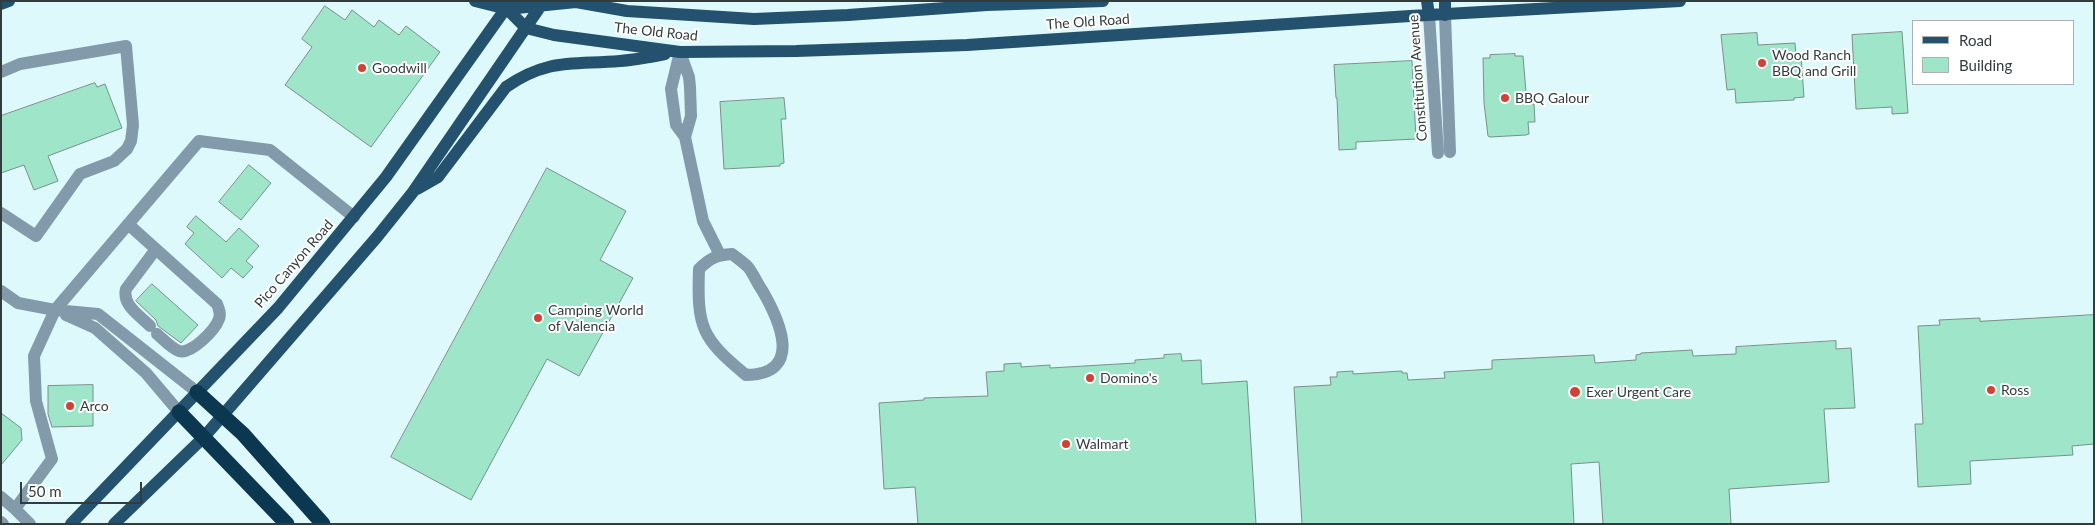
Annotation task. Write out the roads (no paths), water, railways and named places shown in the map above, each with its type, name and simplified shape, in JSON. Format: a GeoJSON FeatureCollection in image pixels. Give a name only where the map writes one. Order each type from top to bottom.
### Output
{"type":"FeatureCollection","features":[{"type":"Feature","properties":{"kind":"highway"},"geometry":{"type":"LineString","coordinates":[[197,392],[223,415],[323,524]]}},
{"type":"Feature","properties":{"kind":"highway"},"geometry":{"type":"LineString","coordinates":[[179,412],[287,524]]}},
{"type":"Feature","properties":{"kind":"main road"},"geometry":{"type":"LineString","coordinates":[[1,4],[9,1]]}},
{"type":"Feature","properties":{"kind":"main road","name":"The Old Road"},"geometry":{"type":"LineString","coordinates":[[475,1],[509,5],[576,2],[627,11],[754,19],[848,15],[987,5],[1104,1]]}},
{"type":"Feature","properties":{"kind":"main road","name":"Constitution Avenue"},"geometry":{"type":"LineString","coordinates":[[1427,1],[1429,15]]}},
{"type":"Feature","properties":{"kind":"main road","name":"Constitution Avenue"},"geometry":{"type":"LineString","coordinates":[[1445,1],[1445,15]]}},
{"type":"Feature","properties":{"kind":"main road","name":"The Old Road"},"geometry":{"type":"LineString","coordinates":[[526,28],[556,35],[680,52],[967,45],[1680,1]]}},
{"type":"Feature","properties":{"kind":"main road"},"geometry":{"type":"LineString","coordinates":[[114,524],[204,437],[413,192],[543,3]]}},
{"type":"Feature","properties":{"kind":"main road"},"geometry":{"type":"LineString","coordinates":[[509,5],[526,28]]}},
{"type":"Feature","properties":{"kind":"main road","name":"Pico Canyon Road"},"geometry":{"type":"LineString","coordinates":[[72,524],[278,308],[386,177],[509,5]]}},
{"type":"Feature","properties":{"kind":"main road"},"geometry":{"type":"LineString","coordinates":[[413,192],[438,177],[506,87],[520,77],[554,64],[620,61],[680,52]]}},
{"type":"Feature","properties":{"kind":"street","name":"Constitution Avenue"},"geometry":{"type":"LineString","coordinates":[[1429,15],[1444,153],[1445,15]]}},
{"type":"Feature","properties":{"kind":"street"},"geometry":{"type":"LineString","coordinates":[[1,72],[20,64],[126,46],[132,125],[131,141],[121,156],[114,161],[80,174],[36,236],[1,213]]}},
{"type":"Feature","properties":{"kind":"street"},"geometry":{"type":"LineString","coordinates":[[680,52],[671,89],[676,125],[685,137],[703,221],[720,255]]}},
{"type":"Feature","properties":{"kind":"street"},"geometry":{"type":"LineString","coordinates":[[680,52],[689,77],[690,87],[691,116],[685,137]]}},
{"type":"Feature","properties":{"kind":"street"},"geometry":{"type":"LineString","coordinates":[[15,509],[52,459],[36,401],[34,356],[54,310],[199,141],[270,150],[354,217]]}},
{"type":"Feature","properties":{"kind":"street"},"geometry":{"type":"LineString","coordinates":[[128,224],[156,249],[217,304],[220,313],[219,320],[195,348],[188,351],[179,351],[153,330],[126,302],[126,289],[156,249]]}},
{"type":"Feature","properties":{"kind":"street"},"geometry":{"type":"LineString","coordinates":[[732,254],[748,267],[772,306],[783,336],[784,349],[779,360],[770,370],[758,375],[746,375],[725,357],[716,348],[703,327],[698,303],[700,269],[708,260],[720,255],[732,254]]}},
{"type":"Feature","properties":{"kind":"street"},"geometry":{"type":"LineString","coordinates":[[1,291],[18,303],[54,310],[98,314],[197,392]]}},
{"type":"Feature","properties":{"kind":"street"},"geometry":{"type":"LineString","coordinates":[[54,310],[95,328],[146,373],[179,412]]}},
{"type":"Feature","properties":{"kind":"street"},"geometry":{"type":"LineString","coordinates":[[1,497],[30,524]]}},
{"type":"Feature","properties":{"kind":"place","name":"Wood Ranch BBQ and Grill"},"geometry":{"type":"Point","coordinates":[1762,63]}},
{"type":"Feature","properties":{"kind":"place","name":"Goodwill"},"geometry":{"type":"Point","coordinates":[362,68]}},
{"type":"Feature","properties":{"kind":"place","name":"BBQ Galour"},"geometry":{"type":"Point","coordinates":[1505,98]}},
{"type":"Feature","properties":{"kind":"place","name":"Camping World of Valencia"},"geometry":{"type":"Point","coordinates":[538,318]}},
{"type":"Feature","properties":{"kind":"place","name":"Domino's"},"geometry":{"type":"Point","coordinates":[1090,378]}},
{"type":"Feature","properties":{"kind":"place","name":"Ross"},"geometry":{"type":"Point","coordinates":[1991,390]}},
{"type":"Feature","properties":{"kind":"place","name":"Exer Urgent Care"},"geometry":{"type":"Point","coordinates":[1575,392]}},
{"type":"Feature","properties":{"kind":"place","name":"Arco"},"geometry":{"type":"Point","coordinates":[70,406]}},
{"type":"Feature","properties":{"kind":"place","name":"Walmart"},"geometry":{"type":"Point","coordinates":[1066,444]}}]}
